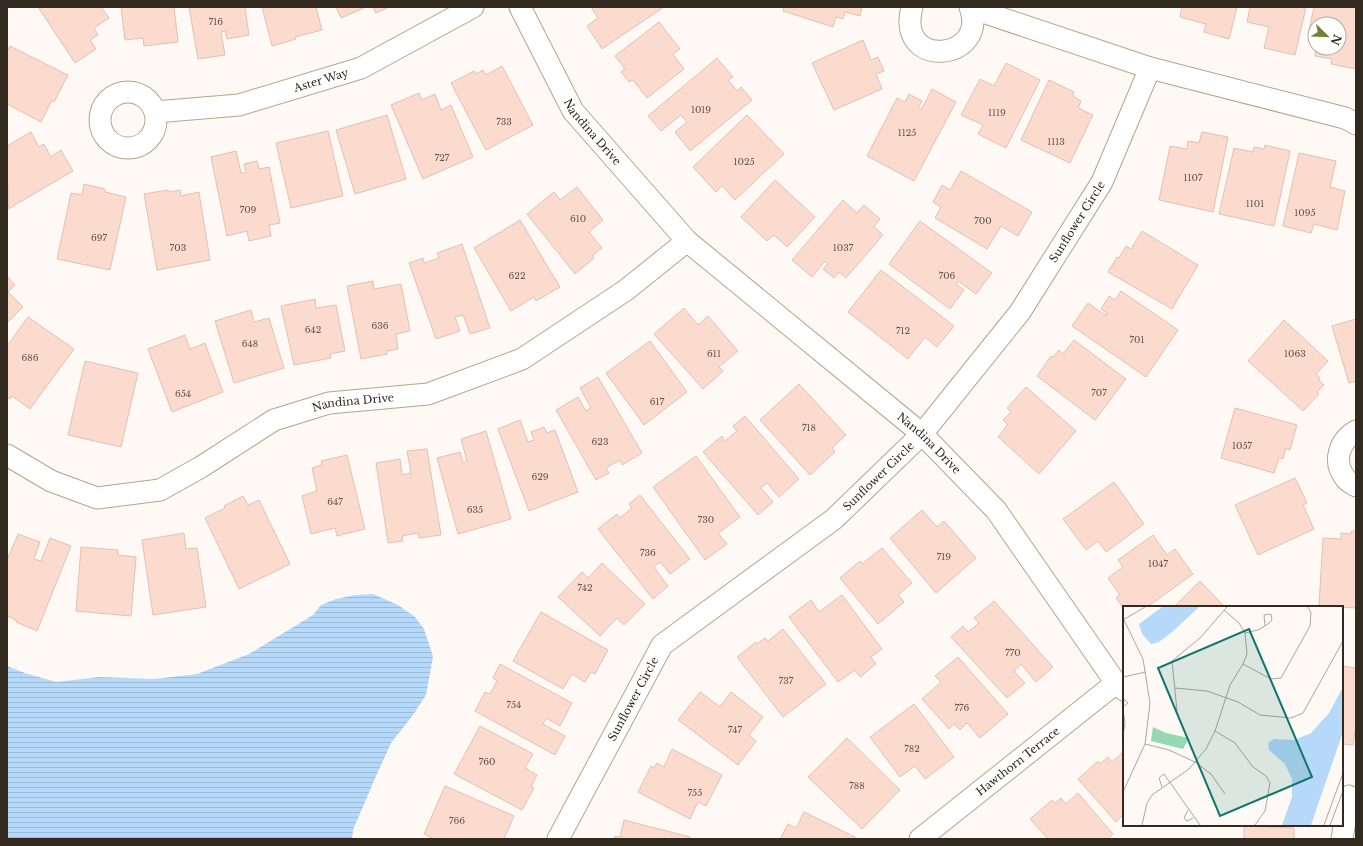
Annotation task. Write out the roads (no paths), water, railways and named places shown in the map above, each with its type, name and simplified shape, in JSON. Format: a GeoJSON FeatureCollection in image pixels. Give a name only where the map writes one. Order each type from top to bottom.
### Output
{"type":"FeatureCollection","features":[{"type":"Feature","properties":{"kind":"street","name":"Aster Way"},"geometry":{"type":"LineString","coordinates":[[155,112],[239,105],[361,68],[473,7]]}},
{"type":"Feature","properties":{"kind":"street","name":"Nandina Drive"},"geometry":{"type":"LineString","coordinates":[[520,7],[573,111],[686,241],[922,434],[996,510],[1120,686]]}},
{"type":"Feature","properties":{"kind":"street"},"geometry":{"type":"LineString","coordinates":[[912,7],[909,20],[911,32],[918,42],[928,50],[940,52],[953,50],[967,38],[970,33],[973,20],[970,8]]}},
{"type":"Feature","properties":{"kind":"street"},"geometry":{"type":"LineString","coordinates":[[970,8],[1150,68],[1345,118],[1356,124]]}},
{"type":"Feature","properties":{"kind":"street","name":"Sunflower Circle"},"geometry":{"type":"LineString","coordinates":[[558,839],[662,645],[834,519],[922,434],[1020,312],[1102,182],[1150,68]]}},
{"type":"Feature","properties":{"kind":"street","name":"Nandina Drive"},"geometry":{"type":"LineString","coordinates":[[7,455],[51,481],[97,498],[160,490],[201,467],[274,420],[329,403],[428,394],[522,359],[626,290],[686,241]]}},
{"type":"Feature","properties":{"kind":"street"},"geometry":{"type":"LineString","coordinates":[[1356,431],[1348,436],[1341,445],[1338,457],[1340,469],[1346,479],[1356,486]]}},
{"type":"Feature","properties":{"kind":"street","name":"Hawthorn Terrace"},"geometry":{"type":"LineString","coordinates":[[920,839],[1120,686]]}},
{"type":"Feature","properties":{"kind":"street"},"geometry":{"type":"LineString","coordinates":[[1342,839],[1349,796]]}},
{"type":"Feature","properties":{"kind":"water"},"geometry":{"type":"Polygon","coordinates":[[[373,594],[398,605],[415,617],[424,629],[433,656],[426,695],[413,715],[391,743],[353,830],[352,839],[7,839],[7,666],[56,682],[99,677],[154,679],[197,674],[249,654],[313,615],[321,605],[336,599],[356,595],[373,594]]]}}]}
